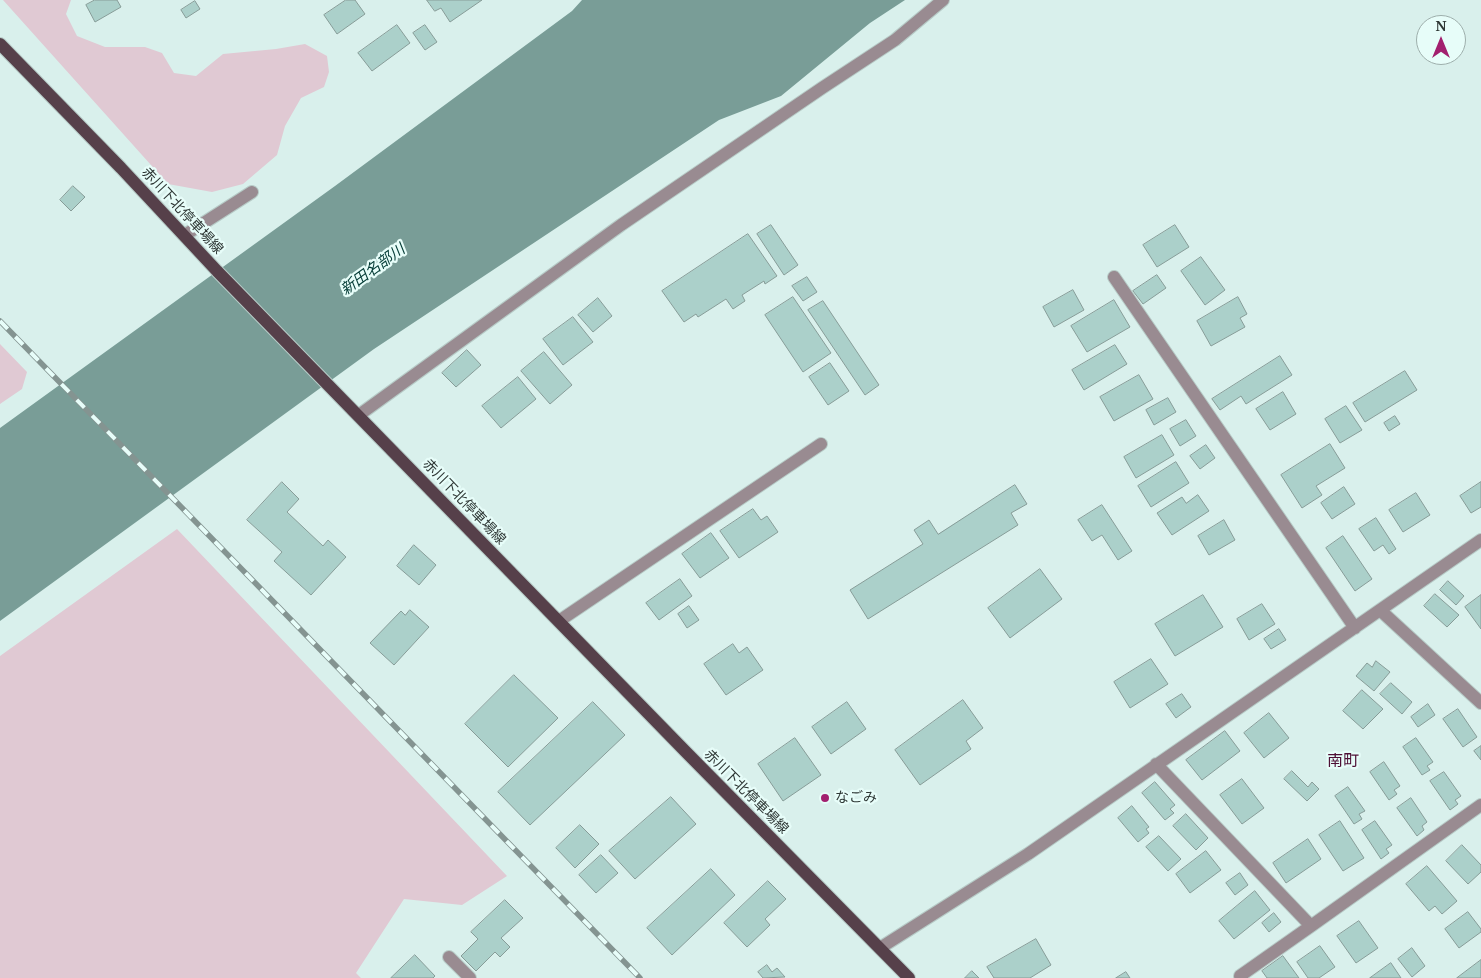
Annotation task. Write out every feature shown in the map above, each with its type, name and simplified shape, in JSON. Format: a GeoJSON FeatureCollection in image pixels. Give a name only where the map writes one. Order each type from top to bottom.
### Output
{"type":"FeatureCollection","features":[{"type":"Feature","properties":{"kind":"main road","name":"赤川下北停車場線"},"geometry":{"type":"LineString","coordinates":[[0,44],[217,270],[909,978]]}},
{"type":"Feature","properties":{"kind":"street"},"geometry":{"type":"LineString","coordinates":[[355,411],[621,225],[895,40],[943,0]]}},
{"type":"Feature","properties":{"kind":"street"},"geometry":{"type":"LineString","coordinates":[[185,236],[252,192]]}},
{"type":"Feature","properties":{"kind":"street"},"geometry":{"type":"LineString","coordinates":[[1114,277],[1355,628]]}},
{"type":"Feature","properties":{"kind":"street"},"geometry":{"type":"LineString","coordinates":[[559,621],[821,444]]}},
{"type":"Feature","properties":{"kind":"street"},"geometry":{"type":"LineString","coordinates":[[880,948],[1028,854],[1481,540]]}},
{"type":"Feature","properties":{"kind":"street"},"geometry":{"type":"LineString","coordinates":[[1380,610],[1481,703]]}},
{"type":"Feature","properties":{"kind":"street"},"geometry":{"type":"LineString","coordinates":[[1156,764],[1311,926]]}},
{"type":"Feature","properties":{"kind":"street"},"geometry":{"type":"LineString","coordinates":[[1242,978],[1240,976],[1481,805]]}},
{"type":"Feature","properties":{"kind":"street"},"geometry":{"type":"LineString","coordinates":[[449,957],[470,978]]}},
{"type":"Feature","properties":{"kind":"shaded area"},"geometry":{"type":"Polygon","coordinates":[[[3,0],[71,0],[66,14],[77,36],[105,47],[145,47],[162,53],[174,73],[196,76],[223,54],[305,44],[327,56],[329,72],[324,87],[301,98],[285,126],[277,155],[243,184],[212,192],[168,184],[3,0]]]}},
{"type":"Feature","properties":{"kind":"shaded area"},"geometry":{"type":"Polygon","coordinates":[[[0,344],[27,372],[22,389],[0,404],[0,344]]]}},
{"type":"Feature","properties":{"kind":"shaded area"},"geometry":{"type":"Polygon","coordinates":[[[177,529],[507,876],[462,905],[404,899],[356,973],[361,978],[0,978],[0,656],[177,529]]]}},
{"type":"Feature","properties":{"kind":"water","name":"新田名部川"},"geometry":{"type":"Polygon","coordinates":[[[582,0],[905,0],[870,23],[781,96],[719,120],[374,349],[0,621],[0,428],[335,186],[572,11],[582,0]]]}},
{"type":"Feature","properties":{"kind":"building"},"geometry":{"type":"Polygon","coordinates":[[[95,0],[117,0],[121,7],[95,22],[86,5],[95,0]]]}},
{"type":"Feature","properties":{"kind":"building"},"geometry":{"type":"Polygon","coordinates":[[[346,0],[355,0],[365,14],[337,34],[324,15],[346,0]]]}},
{"type":"Feature","properties":{"kind":"building"},"geometry":{"type":"Polygon","coordinates":[[[427,0],[482,0],[450,22],[441,8],[435,11],[427,0]]]}},
{"type":"Feature","properties":{"kind":"building"},"geometry":{"type":"Polygon","coordinates":[[[195,1],[200,9],[186,18],[181,10],[195,1]]]}},
{"type":"Feature","properties":{"kind":"building"},"geometry":{"type":"Polygon","coordinates":[[[397,25],[410,43],[372,71],[358,53],[397,25]]]}},
{"type":"Feature","properties":{"kind":"building"},"geometry":{"type":"Polygon","coordinates":[[[425,25],[437,42],[425,50],[413,33],[425,25]]]}},
{"type":"Feature","properties":{"kind":"building"},"geometry":{"type":"Polygon","coordinates":[[[73,186],[85,197],[71,211],[60,200],[73,186]]]}},
{"type":"Feature","properties":{"kind":"building"},"geometry":{"type":"Polygon","coordinates":[[[771,225],[798,265],[784,275],[757,234],[771,225]]]}},
{"type":"Feature","properties":{"kind":"building"},"geometry":{"type":"Polygon","coordinates":[[[1175,225],[1189,247],[1157,267],[1143,245],[1175,225]]]}},
{"type":"Feature","properties":{"kind":"building"},"geometry":{"type":"Polygon","coordinates":[[[748,234],[777,276],[765,284],[764,281],[742,295],[745,301],[733,309],[726,299],[698,317],[696,314],[684,322],[662,291],[748,234]]]}},
{"type":"Feature","properties":{"kind":"building"},"geometry":{"type":"Polygon","coordinates":[[[1201,257],[1225,290],[1205,305],[1181,271],[1201,257]]]}},
{"type":"Feature","properties":{"kind":"building"},"geometry":{"type":"Polygon","coordinates":[[[1157,275],[1166,288],[1143,304],[1133,291],[1157,275]]]}},
{"type":"Feature","properties":{"kind":"building"},"geometry":{"type":"Polygon","coordinates":[[[807,277],[817,292],[803,301],[792,286],[807,277]]]}},
{"type":"Feature","properties":{"kind":"building"},"geometry":{"type":"Polygon","coordinates":[[[1073,290],[1084,310],[1054,327],[1043,307],[1073,290]]]}},
{"type":"Feature","properties":{"kind":"building"},"geometry":{"type":"Polygon","coordinates":[[[793,297],[831,353],[803,372],[765,315],[793,297]]]}},
{"type":"Feature","properties":{"kind":"building"},"geometry":{"type":"Polygon","coordinates":[[[1238,297],[1247,314],[1240,318],[1245,327],[1211,346],[1197,321],[1238,297]]]}},
{"type":"Feature","properties":{"kind":"building"},"geometry":{"type":"Polygon","coordinates":[[[598,298],[612,316],[593,332],[578,315],[598,298]]]}},
{"type":"Feature","properties":{"kind":"building"},"geometry":{"type":"Polygon","coordinates":[[[1114,300],[1130,327],[1087,352],[1071,326],[1114,300]]]}},
{"type":"Feature","properties":{"kind":"building"},"geometry":{"type":"Polygon","coordinates":[[[823,301],[879,385],[865,395],[808,310],[823,301]]]}},
{"type":"Feature","properties":{"kind":"building"},"geometry":{"type":"Polygon","coordinates":[[[573,317],[593,342],[563,365],[543,339],[573,317]]]}},
{"type":"Feature","properties":{"kind":"building"},"geometry":{"type":"Polygon","coordinates":[[[1115,345],[1127,364],[1084,390],[1072,370],[1115,345]]]}},
{"type":"Feature","properties":{"kind":"building"},"geometry":{"type":"Polygon","coordinates":[[[467,350],[481,365],[456,387],[442,373],[467,350]]]}},
{"type":"Feature","properties":{"kind":"building"},"geometry":{"type":"Polygon","coordinates":[[[544,352],[572,385],[550,404],[521,371],[544,352]]]}},
{"type":"Feature","properties":{"kind":"building"},"geometry":{"type":"Polygon","coordinates":[[[1280,356],[1292,375],[1246,404],[1241,396],[1220,410],[1212,399],[1280,356]]]}},
{"type":"Feature","properties":{"kind":"building"},"geometry":{"type":"Polygon","coordinates":[[[830,363],[849,391],[828,405],[809,377],[830,363]]]}},
{"type":"Feature","properties":{"kind":"building"},"geometry":{"type":"Polygon","coordinates":[[[1405,371],[1417,390],[1365,422],[1353,403],[1405,371]]]}},
{"type":"Feature","properties":{"kind":"building"},"geometry":{"type":"Polygon","coordinates":[[[1139,375],[1153,399],[1114,421],[1100,397],[1139,375]]]}},
{"type":"Feature","properties":{"kind":"building"},"geometry":{"type":"Polygon","coordinates":[[[518,377],[536,399],[501,428],[482,406],[518,377]]]}},
{"type":"Feature","properties":{"kind":"building"},"geometry":{"type":"Polygon","coordinates":[[[1283,392],[1296,414],[1270,430],[1256,409],[1283,392]]]}},
{"type":"Feature","properties":{"kind":"building"},"geometry":{"type":"Polygon","coordinates":[[[1168,398],[1176,412],[1154,425],[1146,410],[1168,398]]]}},
{"type":"Feature","properties":{"kind":"building"},"geometry":{"type":"Polygon","coordinates":[[[1346,406],[1362,430],[1340,443],[1325,419],[1346,406]]]}},
{"type":"Feature","properties":{"kind":"building"},"geometry":{"type":"Polygon","coordinates":[[[1395,416],[1400,424],[1389,431],[1384,423],[1395,416]]]}},
{"type":"Feature","properties":{"kind":"building"},"geometry":{"type":"Polygon","coordinates":[[[1186,420],[1196,436],[1180,446],[1170,429],[1186,420]]]}},
{"type":"Feature","properties":{"kind":"building"},"geometry":{"type":"Polygon","coordinates":[[[1162,435],[1174,455],[1136,478],[1124,457],[1162,435]]]}},
{"type":"Feature","properties":{"kind":"building"},"geometry":{"type":"Polygon","coordinates":[[[1330,444],[1345,468],[1316,486],[1322,495],[1302,508],[1281,475],[1330,444]]]}},
{"type":"Feature","properties":{"kind":"building"},"geometry":{"type":"Polygon","coordinates":[[[1206,445],[1215,458],[1200,469],[1190,456],[1206,445]]]}},
{"type":"Feature","properties":{"kind":"building"},"geometry":{"type":"Polygon","coordinates":[[[1176,462],[1189,483],[1151,507],[1138,486],[1176,462]]]}},
{"type":"Feature","properties":{"kind":"building"},"geometry":{"type":"Polygon","coordinates":[[[282,482],[299,499],[287,512],[323,546],[328,540],[346,557],[311,595],[274,561],[282,552],[247,520],[282,482]]]}},
{"type":"Feature","properties":{"kind":"building"},"geometry":{"type":"Polygon","coordinates":[[[1481,482],[1481,507],[1471,513],[1460,496],[1481,482]]]}},
{"type":"Feature","properties":{"kind":"building"},"geometry":{"type":"Polygon","coordinates":[[[1015,485],[1027,504],[1011,513],[1018,525],[868,619],[850,590],[923,544],[914,530],[929,520],[938,534],[1015,485]]]}},
{"type":"Feature","properties":{"kind":"building"},"geometry":{"type":"Polygon","coordinates":[[[1344,487],[1355,504],[1332,519],[1321,503],[1344,487]]]}},
{"type":"Feature","properties":{"kind":"building"},"geometry":{"type":"Polygon","coordinates":[[[1416,493],[1430,515],[1403,532],[1389,510],[1416,493]]]}},
{"type":"Feature","properties":{"kind":"building"},"geometry":{"type":"Polygon","coordinates":[[[1198,495],[1209,511],[1172,535],[1157,513],[1182,497],[1186,503],[1198,495]]]}},
{"type":"Feature","properties":{"kind":"building"},"geometry":{"type":"Polygon","coordinates":[[[1102,505],[1132,551],[1118,560],[1102,535],[1092,541],[1078,520],[1102,505]]]}},
{"type":"Feature","properties":{"kind":"building"},"geometry":{"type":"Polygon","coordinates":[[[753,509],[761,520],[767,516],[778,532],[739,558],[720,531],[753,509]]]}},
{"type":"Feature","properties":{"kind":"building"},"geometry":{"type":"Polygon","coordinates":[[[1376,518],[1396,549],[1389,554],[1383,545],[1374,551],[1359,529],[1376,518]]]}},
{"type":"Feature","properties":{"kind":"building"},"geometry":{"type":"Polygon","coordinates":[[[1224,520],[1235,540],[1209,555],[1198,536],[1224,520]]]}},
{"type":"Feature","properties":{"kind":"building"},"geometry":{"type":"Polygon","coordinates":[[[711,533],[729,558],[700,578],[682,554],[711,533]]]}},
{"type":"Feature","properties":{"kind":"building"},"geometry":{"type":"Polygon","coordinates":[[[1343,536],[1372,579],[1355,591],[1326,548],[1343,536]]]}},
{"type":"Feature","properties":{"kind":"building"},"geometry":{"type":"Polygon","coordinates":[[[414,545],[436,565],[419,585],[397,566],[414,545]]]}},
{"type":"Feature","properties":{"kind":"building"},"geometry":{"type":"Polygon","coordinates":[[[1040,569],[1062,599],[1010,638],[988,608],[1040,569]]]}},
{"type":"Feature","properties":{"kind":"building"},"geometry":{"type":"Polygon","coordinates":[[[680,579],[692,596],[659,620],[646,603],[680,579]]]}},
{"type":"Feature","properties":{"kind":"building"},"geometry":{"type":"Polygon","coordinates":[[[1448,581],[1464,596],[1456,605],[1440,590],[1448,581]]]}},
{"type":"Feature","properties":{"kind":"building"},"geometry":{"type":"Polygon","coordinates":[[[1435,594],[1459,615],[1447,627],[1424,606],[1435,594]]]}},
{"type":"Feature","properties":{"kind":"building"},"geometry":{"type":"Polygon","coordinates":[[[1203,595],[1223,627],[1175,656],[1155,624],[1203,595]]]}},
{"type":"Feature","properties":{"kind":"building"},"geometry":{"type":"Polygon","coordinates":[[[1481,595],[1481,629],[1465,607],[1481,595]]]}},
{"type":"Feature","properties":{"kind":"building"},"geometry":{"type":"Polygon","coordinates":[[[1262,604],[1275,624],[1249,640],[1237,619],[1262,604]]]}},
{"type":"Feature","properties":{"kind":"building"},"geometry":{"type":"Polygon","coordinates":[[[689,606],[699,620],[687,628],[678,614],[689,606]]]}},
{"type":"Feature","properties":{"kind":"building"},"geometry":{"type":"Polygon","coordinates":[[[410,610],[429,627],[394,665],[370,643],[401,611],[405,615],[410,610]]]}},
{"type":"Feature","properties":{"kind":"building"},"geometry":{"type":"Polygon","coordinates":[[[1279,629],[1286,640],[1271,649],[1264,639],[1279,629]]]}},
{"type":"Feature","properties":{"kind":"building"},"geometry":{"type":"Polygon","coordinates":[[[733,644],[739,653],[747,647],[763,670],[726,695],[704,664],[733,644]]]}},
{"type":"Feature","properties":{"kind":"building"},"geometry":{"type":"Polygon","coordinates":[[[1151,659],[1168,684],[1130,708],[1114,682],[1151,659]]]}},
{"type":"Feature","properties":{"kind":"building"},"geometry":{"type":"Polygon","coordinates":[[[1376,661],[1390,672],[1374,691],[1356,676],[1367,663],[1372,667],[1376,661]]]}},
{"type":"Feature","properties":{"kind":"building"},"geometry":{"type":"Polygon","coordinates":[[[514,675],[558,718],[508,767],[465,724],[514,675]]]}},
{"type":"Feature","properties":{"kind":"building"},"geometry":{"type":"Polygon","coordinates":[[[1391,683],[1412,702],[1402,714],[1380,694],[1391,683]]]}},
{"type":"Feature","properties":{"kind":"building"},"geometry":{"type":"Polygon","coordinates":[[[1362,690],[1383,709],[1363,729],[1343,711],[1362,690]]]}},
{"type":"Feature","properties":{"kind":"building"},"geometry":{"type":"Polygon","coordinates":[[[1182,694],[1191,707],[1176,718],[1166,704],[1182,694]]]}},
{"type":"Feature","properties":{"kind":"building"},"geometry":{"type":"Polygon","coordinates":[[[963,700],[983,728],[966,741],[971,749],[920,785],[895,750],[963,700]]]}},
{"type":"Feature","properties":{"kind":"building"},"geometry":{"type":"Polygon","coordinates":[[[593,702],[625,735],[530,825],[498,792],[593,702]]]}},
{"type":"Feature","properties":{"kind":"building"},"geometry":{"type":"Polygon","coordinates":[[[847,702],[866,729],[831,754],[812,727],[847,702]]]}},
{"type":"Feature","properties":{"kind":"building"},"geometry":{"type":"Polygon","coordinates":[[[1428,704],[1435,715],[1418,727],[1411,717],[1428,704]]]}},
{"type":"Feature","properties":{"kind":"building"},"geometry":{"type":"Polygon","coordinates":[[[1458,709],[1477,737],[1463,747],[1443,719],[1458,709]]]}},
{"type":"Feature","properties":{"kind":"building"},"geometry":{"type":"Polygon","coordinates":[[[1269,713],[1289,738],[1264,758],[1244,733],[1269,713]]]}},
{"type":"Feature","properties":{"kind":"building"},"geometry":{"type":"Polygon","coordinates":[[[1225,731],[1240,751],[1202,780],[1186,760],[1225,731]]]}},
{"type":"Feature","properties":{"kind":"building"},"geometry":{"type":"Polygon","coordinates":[[[795,738],[821,775],[783,801],[758,764],[795,738]]]}},
{"type":"Feature","properties":{"kind":"building"},"geometry":{"type":"Polygon","coordinates":[[[1416,738],[1433,762],[1427,766],[1430,770],[1422,775],[1403,747],[1416,738]]]}},
{"type":"Feature","properties":{"kind":"building"},"geometry":{"type":"Polygon","coordinates":[[[1481,746],[1481,760],[1474,751],[1481,746]]]}},
{"type":"Feature","properties":{"kind":"building"},"geometry":{"type":"Polygon","coordinates":[[[1384,762],[1400,786],[1394,790],[1397,794],[1389,800],[1370,772],[1384,762]]]}},
{"type":"Feature","properties":{"kind":"building"},"geometry":{"type":"Polygon","coordinates":[[[1292,771],[1308,787],[1312,782],[1319,789],[1307,801],[1284,779],[1292,771]]]}},
{"type":"Feature","properties":{"kind":"building"},"geometry":{"type":"Polygon","coordinates":[[[1444,772],[1461,796],[1455,800],[1458,804],[1450,810],[1430,781],[1444,772]]]}},
{"type":"Feature","properties":{"kind":"building"},"geometry":{"type":"Polygon","coordinates":[[[1242,779],[1264,808],[1242,824],[1220,795],[1242,779]]]}},
{"type":"Feature","properties":{"kind":"building"},"geometry":{"type":"Polygon","coordinates":[[[1155,782],[1175,805],[1170,809],[1174,813],[1165,820],[1142,793],[1155,782]]]}},
{"type":"Feature","properties":{"kind":"building"},"geometry":{"type":"Polygon","coordinates":[[[1348,787],[1365,811],[1359,814],[1362,819],[1354,824],[1335,796],[1348,787]]]}},
{"type":"Feature","properties":{"kind":"building"},"geometry":{"type":"Polygon","coordinates":[[[671,797],[696,824],[635,879],[609,851],[671,797]]]}},
{"type":"Feature","properties":{"kind":"building"},"geometry":{"type":"Polygon","coordinates":[[[1411,798],[1427,822],[1422,826],[1424,830],[1417,836],[1397,808],[1411,798]]]}},
{"type":"Feature","properties":{"kind":"building"},"geometry":{"type":"Polygon","coordinates":[[[1132,806],[1149,827],[1146,829],[1149,833],[1138,842],[1118,818],[1132,806]]]}},
{"type":"Feature","properties":{"kind":"building"},"geometry":{"type":"Polygon","coordinates":[[[1186,814],[1208,838],[1196,850],[1173,826],[1186,814]]]}},
{"type":"Feature","properties":{"kind":"building"},"geometry":{"type":"Polygon","coordinates":[[[1340,821],[1364,858],[1343,871],[1319,835],[1340,821]]]}},
{"type":"Feature","properties":{"kind":"building"},"geometry":{"type":"Polygon","coordinates":[[[1375,821],[1392,845],[1386,849],[1389,853],[1381,859],[1362,830],[1375,821]]]}},
{"type":"Feature","properties":{"kind":"building"},"geometry":{"type":"Polygon","coordinates":[[[580,825],[599,844],[575,868],[556,848],[580,825]]]}},
{"type":"Feature","properties":{"kind":"building"},"geometry":{"type":"Polygon","coordinates":[[[1159,836],[1181,859],[1168,871],[1146,847],[1159,836]]]}},
{"type":"Feature","properties":{"kind":"building"},"geometry":{"type":"Polygon","coordinates":[[[1308,839],[1321,859],[1286,883],[1273,863],[1308,839]]]}},
{"type":"Feature","properties":{"kind":"building"},"geometry":{"type":"Polygon","coordinates":[[[1462,845],[1481,865],[1481,872],[1468,884],[1446,861],[1462,845]]]}},
{"type":"Feature","properties":{"kind":"building"},"geometry":{"type":"Polygon","coordinates":[[[1206,851],[1221,870],[1190,893],[1176,874],[1206,851]]]}},
{"type":"Feature","properties":{"kind":"building"},"geometry":{"type":"Polygon","coordinates":[[[601,855],[618,873],[596,893],[579,875],[601,855]]]}},
{"type":"Feature","properties":{"kind":"building"},"geometry":{"type":"Polygon","coordinates":[[[1427,866],[1457,901],[1442,914],[1435,906],[1429,911],[1406,884],[1427,866]]]}},
{"type":"Feature","properties":{"kind":"building"},"geometry":{"type":"Polygon","coordinates":[[[711,869],[735,895],[672,955],[647,928],[711,869]]]}},
{"type":"Feature","properties":{"kind":"building"},"geometry":{"type":"Polygon","coordinates":[[[1240,873],[1248,885],[1235,895],[1226,883],[1240,873]]]}},
{"type":"Feature","properties":{"kind":"building"},"geometry":{"type":"Polygon","coordinates":[[[768,881],[786,899],[765,919],[770,925],[747,947],[724,923],[768,881]]]}},
{"type":"Feature","properties":{"kind":"building"},"geometry":{"type":"Polygon","coordinates":[[[1255,891],[1270,910],[1234,939],[1219,921],[1255,891]]]}},
{"type":"Feature","properties":{"kind":"building"},"geometry":{"type":"Polygon","coordinates":[[[505,900],[523,918],[501,938],[510,947],[500,957],[495,952],[476,971],[461,956],[478,939],[471,932],[505,900]]]}},
{"type":"Feature","properties":{"kind":"building"},"geometry":{"type":"Polygon","coordinates":[[[1468,912],[1481,929],[1481,932],[1459,948],[1445,929],[1468,912]]]}},
{"type":"Feature","properties":{"kind":"building"},"geometry":{"type":"Polygon","coordinates":[[[1274,913],[1281,922],[1269,932],[1262,923],[1274,913]]]}},
{"type":"Feature","properties":{"kind":"building"},"geometry":{"type":"Polygon","coordinates":[[[1359,921],[1378,948],[1356,963],[1337,936],[1359,921]]]}},
{"type":"Feature","properties":{"kind":"building"},"geometry":{"type":"Polygon","coordinates":[[[1036,939],[1051,965],[1030,978],[994,978],[987,967],[1036,939]]]}},
{"type":"Feature","properties":{"kind":"building"},"geometry":{"type":"Polygon","coordinates":[[[1320,946],[1335,967],[1319,978],[1308,978],[1297,962],[1320,946]]]}},
{"type":"Feature","properties":{"kind":"building"},"geometry":{"type":"Polygon","coordinates":[[[1412,948],[1425,966],[1412,977],[1398,959],[1412,948]]]}},
{"type":"Feature","properties":{"kind":"building"},"geometry":{"type":"Polygon","coordinates":[[[415,955],[435,976],[433,978],[391,978],[415,955]]]}},
{"type":"Feature","properties":{"kind":"building"},"geometry":{"type":"Polygon","coordinates":[[[1283,956],[1299,978],[1267,978],[1262,971],[1283,956]]]}},
{"type":"Feature","properties":{"kind":"building"},"geometry":{"type":"Polygon","coordinates":[[[1481,960],[1481,978],[1457,978],[1481,960]]]}},
{"type":"Feature","properties":{"kind":"building"},"geometry":{"type":"Polygon","coordinates":[[[1391,963],[1401,978],[1370,978],[1391,963]]]}},
{"type":"Feature","properties":{"kind":"building"},"geometry":{"type":"Polygon","coordinates":[[[767,965],[772,972],[777,968],[785,977],[763,978],[758,972],[767,965]]]}},
{"type":"Feature","properties":{"kind":"building"},"geometry":{"type":"Polygon","coordinates":[[[972,971],[979,978],[965,978],[972,971]]]}},
{"type":"Feature","properties":{"kind":"building"},"geometry":{"type":"Polygon","coordinates":[[[1126,972],[1130,978],[1116,978],[1126,972]]]}},
{"type":"Feature","properties":{"kind":"railway"},"geometry":{"type":"LineString","coordinates":[[0,321],[640,978]]}},
{"type":"Feature","properties":{"kind":"place","name":"なごみ"},"geometry":{"type":"Point","coordinates":[825,798]}},
{"type":"Feature","properties":{"kind":"district","name":"南町"},"geometry":{"type":"Point","coordinates":[1343,761]}}]}
